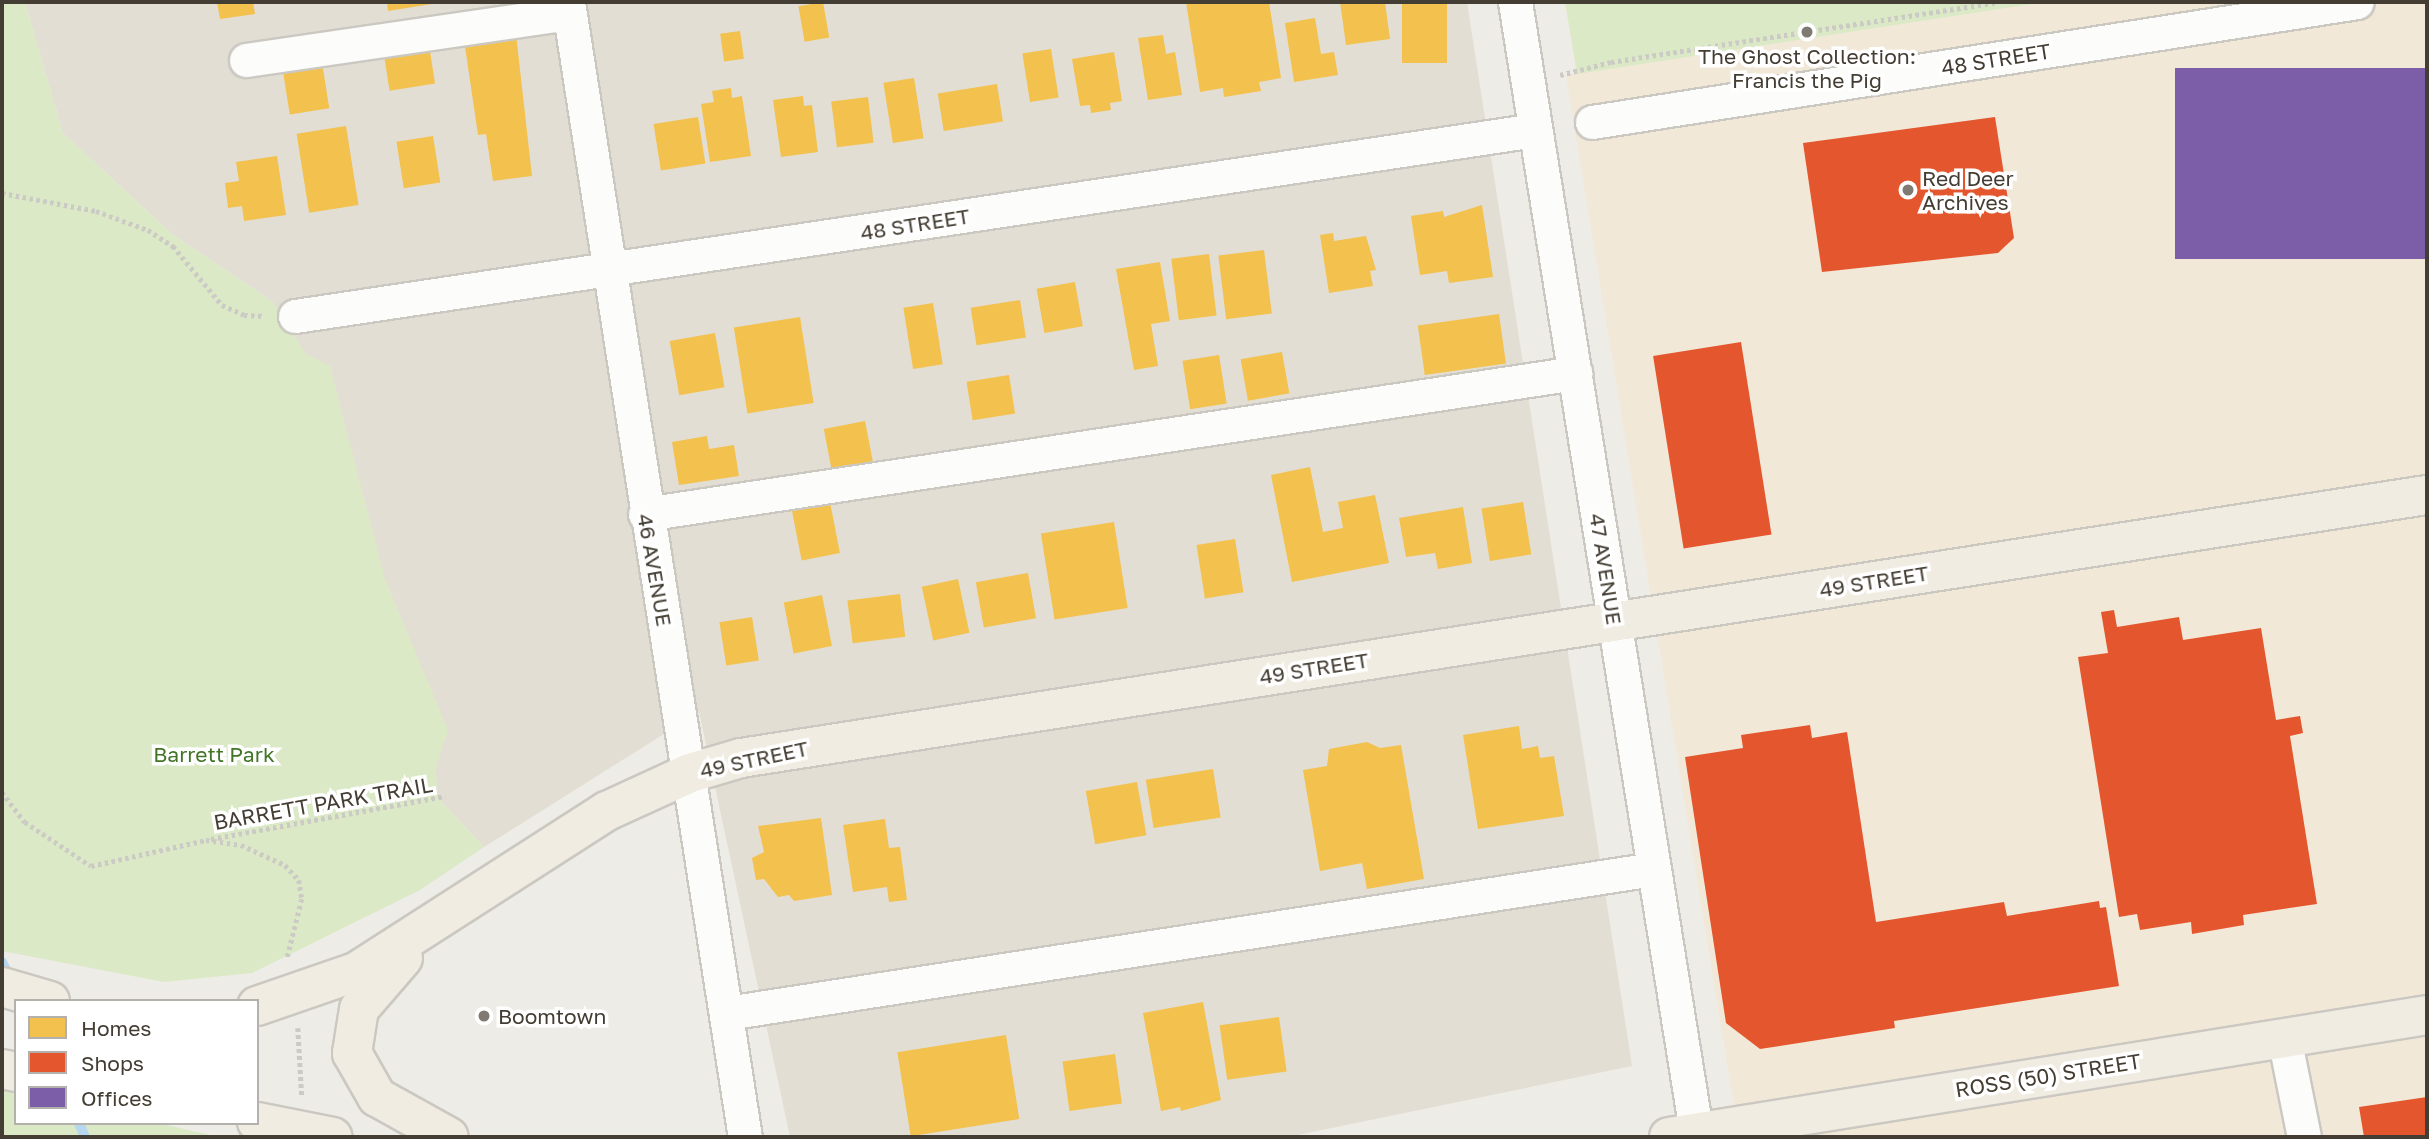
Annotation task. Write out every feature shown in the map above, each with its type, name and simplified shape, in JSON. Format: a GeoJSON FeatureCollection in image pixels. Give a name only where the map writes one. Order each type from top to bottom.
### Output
{"type":"FeatureCollection","features":[{"type":"Feature","properties":{"kind":"main road","name":"49 STREET"},"geometry":{"type":"LineString","coordinates":[[259,1005],[323,987],[433,926],[607,811],[690,773],[788,750],[2427,495]]}},
{"type":"Feature","properties":{"kind":"main road"},"geometry":{"type":"LineString","coordinates":[[433,926],[359,1009],[352,1053],[377,1097],[449,1137]]}},
{"type":"Feature","properties":{"kind":"main road"},"geometry":{"type":"LineString","coordinates":[[2,987],[43,999]]}},
{"type":"Feature","properties":{"kind":"main road","name":"ROSS (50) STREET"},"geometry":{"type":"LineString","coordinates":[[1687,1136],[2427,1015]]}},
{"type":"Feature","properties":{"kind":"main road"},"geometry":{"type":"LineString","coordinates":[[259,1122],[333,1137]]}},
{"type":"Feature","properties":{"kind":"street","name":"47 AVENUE"},"geometry":{"type":"LineString","coordinates":[[1515,2],[1653,869],[1687,1136]]}},
{"type":"Feature","properties":{"kind":"street","name":"48 STREET"},"geometry":{"type":"LineString","coordinates":[[1592,122],[2357,2]]}},
{"type":"Feature","properties":{"kind":"street"},"geometry":{"type":"LineString","coordinates":[[246,60],[569,7]]}},
{"type":"Feature","properties":{"kind":"street","name":"46 AVENUE"},"geometry":{"type":"LineString","coordinates":[[569,7],[645,514],[690,773],[745,1137]]}},
{"type":"Feature","properties":{"kind":"street","name":"48 STREET"},"geometry":{"type":"LineString","coordinates":[[295,316],[1535,130]]}},
{"type":"Feature","properties":{"kind":"street"},"geometry":{"type":"LineString","coordinates":[[645,514],[1575,373]]}},
{"type":"Feature","properties":{"kind":"street"},"geometry":{"type":"LineString","coordinates":[[727,1013],[1653,869]]}},
{"type":"Feature","properties":{"kind":"street"},"geometry":{"type":"LineString","coordinates":[[2284,1037],[2304,1137]]}},
{"type":"Feature","properties":{"kind":"path"},"geometry":{"type":"LineString","coordinates":[[1552,80],[1566,70],[1611,62],[1997,2]]}},
{"type":"Feature","properties":{"kind":"path"},"geometry":{"type":"LineString","coordinates":[[2,193],[96,211],[148,230],[173,246],[232,311],[295,316]]}},
{"type":"Feature","properties":{"kind":"path","name":"BARRETT PARK TRAIL"},"geometry":{"type":"LineString","coordinates":[[2,792],[25,822],[91,866],[276,823],[445,796]]}},
{"type":"Feature","properties":{"kind":"path"},"geometry":{"type":"LineString","coordinates":[[206,840],[240,845],[285,864],[297,875],[302,900],[284,972]]}},
{"type":"Feature","properties":{"kind":"path"},"geometry":{"type":"LineString","coordinates":[[298,1022],[302,1107]]}},
{"type":"Feature","properties":{"kind":"path"},"geometry":{"type":"LineString","coordinates":[[299,1030],[308,1029]]}},
{"type":"Feature","properties":{"kind":"shaded area"},"geometry":{"type":"Polygon","coordinates":[[[25,2],[1467,2],[1632,1066],[1288,1137],[790,1137],[699,712],[484,847],[437,797],[434,732],[273,302],[172,234],[63,133],[25,2]]]}},
{"type":"Feature","properties":{"kind":"shaded area"},"geometry":{"type":"Polygon","coordinates":[[[2045,2],[2427,2],[2427,1137],[1739,1137],[1566,75],[2045,2]]]}},
{"type":"Feature","properties":{"kind":"green space","name":"Barrett Park"},"geometry":{"type":"Polygon","coordinates":[[[2,2],[25,2],[63,133],[172,234],[273,302],[306,354],[330,366],[385,579],[448,730],[436,767],[437,797],[484,847],[420,890],[252,973],[164,982],[2,951],[2,2]]]}},
{"type":"Feature","properties":{"kind":"green space"},"geometry":{"type":"Polygon","coordinates":[[[1565,2],[2045,2],[1577,74],[1565,2]]]}},
{"type":"Feature","properties":{"kind":"green space"},"geometry":{"type":"Polygon","coordinates":[[[2,1087],[14,1090],[14,1125],[167,1125],[219,1137],[2,1137],[2,1087]]]}},
{"type":"Feature","properties":{"kind":"building: Homes"},"geometry":{"type":"Polygon","coordinates":[[[217,2],[253,2],[255,14],[220,19],[217,2]]]}},
{"type":"Feature","properties":{"kind":"building: Homes"},"geometry":{"type":"Polygon","coordinates":[[[387,2],[438,2],[438,3],[388,11],[387,2]]]}},
{"type":"Feature","properties":{"kind":"building: Homes"},"geometry":{"type":"Polygon","coordinates":[[[823,2],[829,37],[805,42],[798,6],[823,2]]]}},
{"type":"Feature","properties":{"kind":"building: Homes"},"geometry":{"type":"Polygon","coordinates":[[[1186,2],[1269,2],[1281,78],[1259,82],[1261,91],[1224,97],[1223,88],[1200,92],[1186,2]]]}},
{"type":"Feature","properties":{"kind":"building: Homes"},"geometry":{"type":"Polygon","coordinates":[[[1340,2],[1385,2],[1390,39],[1346,45],[1340,2]]]}},
{"type":"Feature","properties":{"kind":"building: Homes"},"geometry":{"type":"Polygon","coordinates":[[[1402,2],[1447,2],[1447,63],[1402,63],[1402,2]]]}},
{"type":"Feature","properties":{"kind":"building: Homes"},"geometry":{"type":"Polygon","coordinates":[[[1315,18],[1321,54],[1334,52],[1338,75],[1294,82],[1285,23],[1315,18]]]}},
{"type":"Feature","properties":{"kind":"building: Homes"},"geometry":{"type":"Polygon","coordinates":[[[515,25],[532,176],[493,181],[486,134],[478,135],[463,33],[515,25]]]}},
{"type":"Feature","properties":{"kind":"building: Homes"},"geometry":{"type":"Polygon","coordinates":[[[740,31],[744,59],[724,62],[720,34],[740,31]]]}},
{"type":"Feature","properties":{"kind":"building: Homes"},"geometry":{"type":"Polygon","coordinates":[[[1163,35],[1166,54],[1175,52],[1182,95],[1148,100],[1138,38],[1163,35]]]}},
{"type":"Feature","properties":{"kind":"building: Homes"},"geometry":{"type":"Polygon","coordinates":[[[428,39],[435,83],[390,91],[383,46],[428,39]]]}},
{"type":"Feature","properties":{"kind":"building: Homes"},"geometry":{"type":"Polygon","coordinates":[[[1051,49],[1059,97],[1030,102],[1022,54],[1051,49]]]}},
{"type":"Feature","properties":{"kind":"building: Homes"},"geometry":{"type":"Polygon","coordinates":[[[1114,52],[1122,101],[1110,103],[1111,110],[1091,113],[1090,105],[1080,106],[1072,59],[1114,52]]]}},
{"type":"Feature","properties":{"kind":"building: Homes"},"geometry":{"type":"Polygon","coordinates":[[[321,56],[329,108],[290,115],[281,62],[321,56]]]}},
{"type":"Feature","properties":{"kind":"building: Homes"},"geometry":{"type":"Polygon","coordinates":[[[914,78],[924,138],[893,143],[883,83],[914,78]]]}},
{"type":"Feature","properties":{"kind":"building: Homes"},"geometry":{"type":"Polygon","coordinates":[[[997,84],[1003,122],[944,131],[938,93],[997,84]]]}},
{"type":"Feature","properties":{"kind":"building: Homes"},"geometry":{"type":"Polygon","coordinates":[[[731,88],[732,98],[742,96],[751,156],[710,162],[701,104],[714,102],[712,91],[731,88]]]}},
{"type":"Feature","properties":{"kind":"building: Homes"},"geometry":{"type":"Polygon","coordinates":[[[803,96],[804,106],[812,105],[818,152],[781,157],[773,100],[803,96]]]}},
{"type":"Feature","properties":{"kind":"building: Homes"},"geometry":{"type":"Polygon","coordinates":[[[868,97],[874,143],[837,147],[831,102],[868,97]]]}},
{"type":"Feature","properties":{"kind":"building: Homes"},"geometry":{"type":"Polygon","coordinates":[[[698,117],[705,163],[661,170],[654,124],[698,117]]]}},
{"type":"Feature","properties":{"kind":"building: Homes"},"geometry":{"type":"Polygon","coordinates":[[[346,126],[359,205],[309,213],[297,134],[346,126]]]}},
{"type":"Feature","properties":{"kind":"building: Homes"},"geometry":{"type":"Polygon","coordinates":[[[433,136],[440,182],[404,188],[396,142],[433,136]]]}},
{"type":"Feature","properties":{"kind":"building: Homes"},"geometry":{"type":"Polygon","coordinates":[[[277,156],[286,215],[244,221],[242,206],[228,208],[225,183],[239,181],[236,162],[277,156]]]}},
{"type":"Feature","properties":{"kind":"building: Homes"},"geometry":{"type":"Polygon","coordinates":[[[1482,205],[1493,277],[1449,283],[1447,271],[1420,275],[1411,216],[1443,211],[1444,217],[1482,205]]]}},
{"type":"Feature","properties":{"kind":"building: Homes"},"geometry":{"type":"Polygon","coordinates":[[[1333,233],[1334,241],[1366,236],[1376,270],[1370,271],[1373,286],[1329,293],[1320,235],[1333,233]]]}},
{"type":"Feature","properties":{"kind":"building: Homes"},"geometry":{"type":"Polygon","coordinates":[[[1264,250],[1272,314],[1226,319],[1218,256],[1264,250]]]}},
{"type":"Feature","properties":{"kind":"building: Homes"},"geometry":{"type":"Polygon","coordinates":[[[1209,254],[1217,316],[1179,320],[1171,259],[1209,254]]]}},
{"type":"Feature","properties":{"kind":"building: Homes"},"geometry":{"type":"Polygon","coordinates":[[[1160,262],[1170,321],[1151,324],[1158,366],[1134,370],[1116,269],[1160,262]]]}},
{"type":"Feature","properties":{"kind":"building: Homes"},"geometry":{"type":"Polygon","coordinates":[[[1075,282],[1083,326],[1044,333],[1037,289],[1075,282]]]}},
{"type":"Feature","properties":{"kind":"building: Homes"},"geometry":{"type":"Polygon","coordinates":[[[1020,300],[1026,338],[977,345],[971,308],[1020,300]]]}},
{"type":"Feature","properties":{"kind":"building: Homes"},"geometry":{"type":"Polygon","coordinates":[[[933,303],[943,364],[913,369],[903,308],[933,303]]]}},
{"type":"Feature","properties":{"kind":"building: Homes"},"geometry":{"type":"Polygon","coordinates":[[[1499,314],[1506,364],[1425,375],[1418,325],[1499,314]]]}},
{"type":"Feature","properties":{"kind":"building: Homes"},"geometry":{"type":"Polygon","coordinates":[[[800,317],[814,403],[747,413],[734,327],[800,317]]]}},
{"type":"Feature","properties":{"kind":"building: Homes"},"geometry":{"type":"Polygon","coordinates":[[[715,333],[725,387],[679,395],[670,341],[715,333]]]}},
{"type":"Feature","properties":{"kind":"building: Homes"},"geometry":{"type":"Polygon","coordinates":[[[1282,352],[1289,393],[1248,401],[1241,359],[1282,352]]]}},
{"type":"Feature","properties":{"kind":"building: Homes"},"geometry":{"type":"Polygon","coordinates":[[[1219,355],[1227,403],[1190,409],[1182,361],[1219,355]]]}},
{"type":"Feature","properties":{"kind":"building: Homes"},"geometry":{"type":"Polygon","coordinates":[[[1009,375],[1015,414],[973,420],[967,382],[1009,375]]]}},
{"type":"Feature","properties":{"kind":"building: Homes"},"geometry":{"type":"Polygon","coordinates":[[[865,421],[874,467],[833,475],[824,429],[865,421]]]}},
{"type":"Feature","properties":{"kind":"building: Homes"},"geometry":{"type":"Polygon","coordinates":[[[707,436],[709,449],[734,445],[739,476],[679,485],[672,442],[707,436]]]}},
{"type":"Feature","properties":{"kind":"building: Homes"},"geometry":{"type":"Polygon","coordinates":[[[1310,467],[1323,532],[1343,528],[1338,502],[1375,495],[1389,563],[1292,582],[1271,475],[1310,467]]]}},
{"type":"Feature","properties":{"kind":"building: Homes"},"geometry":{"type":"Polygon","coordinates":[[[830,502],[840,553],[802,560],[792,509],[830,502]]]}},
{"type":"Feature","properties":{"kind":"building: Homes"},"geometry":{"type":"Polygon","coordinates":[[[1523,502],[1531,554],[1490,561],[1482,509],[1523,502]]]}},
{"type":"Feature","properties":{"kind":"building: Homes"},"geometry":{"type":"Polygon","coordinates":[[[1463,507],[1472,563],[1438,569],[1435,553],[1406,557],[1399,518],[1463,507]]]}},
{"type":"Feature","properties":{"kind":"building: Homes"},"geometry":{"type":"Polygon","coordinates":[[[1114,522],[1128,608],[1055,620],[1041,534],[1114,522]]]}},
{"type":"Feature","properties":{"kind":"building: Homes"},"geometry":{"type":"Polygon","coordinates":[[[1235,539],[1243,592],[1205,598],[1196,545],[1235,539]]]}},
{"type":"Feature","properties":{"kind":"building: Homes"},"geometry":{"type":"Polygon","coordinates":[[[1028,573],[1036,618],[984,628],[976,582],[1028,573]]]}},
{"type":"Feature","properties":{"kind":"building: Homes"},"geometry":{"type":"Polygon","coordinates":[[[958,579],[969,633],[933,640],[922,587],[958,579]]]}},
{"type":"Feature","properties":{"kind":"building: Homes"},"geometry":{"type":"Polygon","coordinates":[[[900,594],[905,637],[853,643],[847,600],[900,594]]]}},
{"type":"Feature","properties":{"kind":"building: Homes"},"geometry":{"type":"Polygon","coordinates":[[[822,595],[832,646],[794,653],[784,602],[822,595]]]}},
{"type":"Feature","properties":{"kind":"building: Homes"},"geometry":{"type":"Polygon","coordinates":[[[752,617],[759,660],[726,666],[719,622],[752,617]]]}},
{"type":"Feature","properties":{"kind":"building: Homes"},"geometry":{"type":"Polygon","coordinates":[[[1519,726],[1522,749],[1538,746],[1540,758],[1554,756],[1564,816],[1478,829],[1463,735],[1519,726]]]}},
{"type":"Feature","properties":{"kind":"building: Homes"},"geometry":{"type":"Polygon","coordinates":[[[1367,742],[1380,748],[1401,745],[1424,879],[1367,889],[1362,863],[1320,871],[1303,770],[1327,766],[1329,749],[1367,742]]]}},
{"type":"Feature","properties":{"kind":"building: Homes"},"geometry":{"type":"Polygon","coordinates":[[[1213,769],[1221,817],[1154,828],[1146,780],[1213,769]]]}},
{"type":"Feature","properties":{"kind":"building: Homes"},"geometry":{"type":"Polygon","coordinates":[[[1137,782],[1146,835],[1095,844],[1086,791],[1137,782]]]}},
{"type":"Feature","properties":{"kind":"building: Homes"},"geometry":{"type":"Polygon","coordinates":[[[821,818],[832,895],[794,901],[789,895],[778,897],[764,879],[756,880],[752,858],[764,852],[758,826],[821,818]]]}},
{"type":"Feature","properties":{"kind":"building: Homes"},"geometry":{"type":"Polygon","coordinates":[[[885,819],[889,848],[900,847],[907,900],[889,902],[887,887],[853,892],[843,825],[885,819]]]}},
{"type":"Feature","properties":{"kind":"building: Homes"},"geometry":{"type":"Polygon","coordinates":[[[1203,1002],[1221,1100],[1181,1111],[1180,1107],[1161,1111],[1143,1013],[1203,1002]]]}},
{"type":"Feature","properties":{"kind":"building: Homes"},"geometry":{"type":"Polygon","coordinates":[[[1279,1017],[1287,1071],[1227,1080],[1220,1025],[1279,1017]]]}},
{"type":"Feature","properties":{"kind":"building: Homes"},"geometry":{"type":"Polygon","coordinates":[[[1006,1035],[1019,1119],[911,1136],[897,1052],[1006,1035]]]}},
{"type":"Feature","properties":{"kind":"building: Homes"},"geometry":{"type":"Polygon","coordinates":[[[1115,1054],[1122,1104],[1069,1111],[1063,1061],[1115,1054]]]}},
{"type":"Feature","properties":{"kind":"building: Shops","name":"Red Deer Archives"},"geometry":{"type":"Polygon","coordinates":[[[1995,117],[2014,238],[1998,253],[1822,272],[1803,143],[1995,117]]]}},
{"type":"Feature","properties":{"kind":"building: Shops"},"geometry":{"type":"Polygon","coordinates":[[[1741,342],[1772,535],[1684,549],[1653,356],[1741,342]]]}},
{"type":"Feature","properties":{"kind":"building: Shops"},"geometry":{"type":"Polygon","coordinates":[[[2114,610],[2117,627],[2179,617],[2183,640],[2261,628],[2276,720],[2300,716],[2303,733],[2290,736],[2317,904],[2243,915],[2244,925],[2192,934],[2191,922],[2140,930],[2137,914],[2119,917],[2078,657],[2108,653],[2101,612],[2114,610]]]}},
{"type":"Feature","properties":{"kind":"building: Shops"},"geometry":{"type":"Polygon","coordinates":[[[1810,725],[1812,738],[1847,732],[1876,922],[2004,902],[2007,916],[2099,901],[2100,908],[2106,907],[2119,986],[1894,1021],[1895,1028],[1760,1049],[1726,1023],[1685,757],[1743,748],[1741,735],[1810,725]]]}},
{"type":"Feature","properties":{"kind":"building: Shops"},"geometry":{"type":"Polygon","coordinates":[[[2427,1097],[2427,1137],[2364,1137],[2359,1107],[2427,1097]]]}},
{"type":"Feature","properties":{"kind":"building: Offices"},"geometry":{"type":"Polygon","coordinates":[[[2175,68],[2427,68],[2427,259],[2175,259],[2175,68]]]}},
{"type":"Feature","properties":{"kind":"waterway"},"geometry":{"type":"LineString","coordinates":[[2,962],[11,980]]}},
{"type":"Feature","properties":{"kind":"waterway"},"geometry":{"type":"LineString","coordinates":[[80,1125],[85,1137]]}},
{"type":"Feature","properties":{"kind":"place","name":"The Ghost Collection: Francis the Pig"},"geometry":{"type":"Point","coordinates":[1807,32]}},
{"type":"Feature","properties":{"kind":"place","name":"Red Deer Archives"},"geometry":{"type":"Point","coordinates":[1908,190]}},
{"type":"Feature","properties":{"kind":"place","name":"Boomtown"},"geometry":{"type":"Point","coordinates":[484,1016]}}]}
